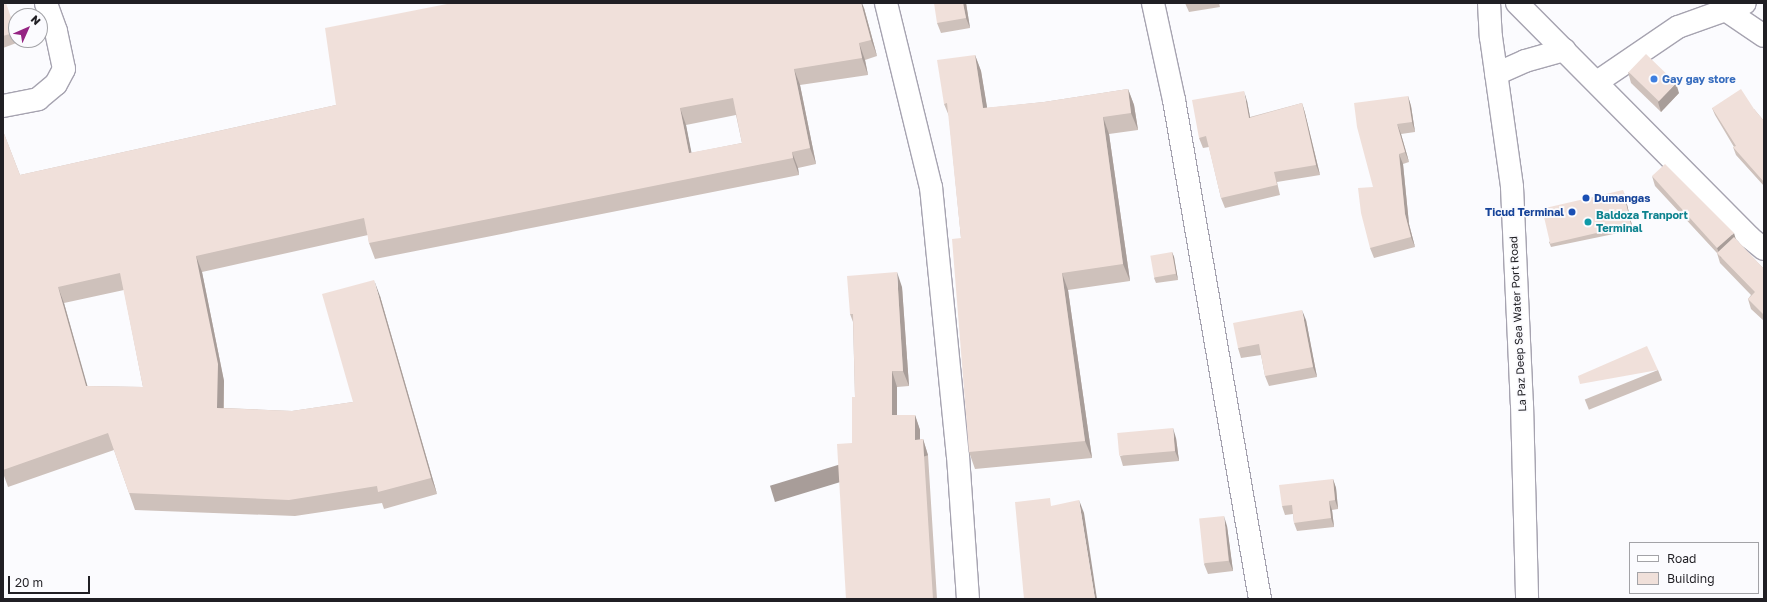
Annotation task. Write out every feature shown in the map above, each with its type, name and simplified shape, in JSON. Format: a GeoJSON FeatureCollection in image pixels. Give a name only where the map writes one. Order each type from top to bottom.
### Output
{"type":"FeatureCollection","features":[{"type":"Feature","properties":{"kind":"street"},"geometry":{"type":"LineString","coordinates":[[3,106],[38,99],[56,84],[64,69],[56,31],[46,3]]}},
{"type":"Feature","properties":{"kind":"street"},"geometry":{"type":"LineString","coordinates":[[886,3],[931,187],[958,456],[968,599]]}},
{"type":"Feature","properties":{"kind":"street"},"geometry":{"type":"LineString","coordinates":[[1153,3],[1174,100],[1260,599]]}},
{"type":"Feature","properties":{"kind":"street","name":"La Paz Deep Sea Water Port Road"},"geometry":{"type":"LineString","coordinates":[[1489,3],[1496,74],[1512,188],[1522,404],[1527,599]]}},
{"type":"Feature","properties":{"kind":"street"},"geometry":{"type":"LineString","coordinates":[[1517,3],[1749,237],[1764,249]]}},
{"type":"Feature","properties":{"kind":"street"},"geometry":{"type":"LineString","coordinates":[[1597,82],[1678,27],[1724,9],[1745,3]]}},
{"type":"Feature","properties":{"kind":"street"},"geometry":{"type":"LineString","coordinates":[[1724,9],[1764,36]]}},
{"type":"Feature","properties":{"kind":"street"},"geometry":{"type":"LineString","coordinates":[[1496,74],[1525,61],[1564,50]]}},
{"type":"Feature","properties":{"kind":"building"},"geometry":{"type":"Polygon","coordinates":[[[3,3],[6,3],[8,9],[8,34],[3,36],[3,3]]]}},
{"type":"Feature","properties":{"kind":"building"},"geometry":{"type":"Polygon","coordinates":[[[452,3],[861,3],[871,40],[859,43],[862,58],[794,69],[810,148],[792,152],[793,158],[369,243],[364,218],[196,256],[218,364],[217,408],[292,411],[353,402],[322,294],[374,280],[431,478],[378,492],[377,486],[289,500],[129,493],[108,433],[3,470],[3,131],[20,175],[336,105],[325,28],[452,3]],[[733,98],[680,108],[689,153],[742,143],[733,98]],[[120,273],[58,287],[86,386],[143,387],[120,273]]]}},
{"type":"Feature","properties":{"kind":"building"},"geometry":{"type":"Polygon","coordinates":[[[934,3],[963,3],[966,18],[937,23],[934,3]]]}},
{"type":"Feature","properties":{"kind":"building"},"geometry":{"type":"Polygon","coordinates":[[[1646,54],[1676,83],[1659,101],[1629,72],[1646,54]]]}},
{"type":"Feature","properties":{"kind":"building"},"geometry":{"type":"Polygon","coordinates":[[[975,55],[983,108],[1044,102],[1128,89],[1131,113],[1103,117],[1123,264],[1062,273],[1085,441],[969,452],[952,239],[961,238],[947,103],[944,104],[937,60],[975,55]]]}},
{"type":"Feature","properties":{"kind":"building"},"geometry":{"type":"Polygon","coordinates":[[[1741,89],[1764,121],[1764,182],[1733,147],[1736,146],[1712,108],[1741,89]]]}},
{"type":"Feature","properties":{"kind":"building"},"geometry":{"type":"Polygon","coordinates":[[[1244,91],[1249,118],[1302,103],[1316,165],[1274,172],[1277,185],[1221,198],[1206,136],[1199,138],[1192,100],[1244,91]]]}},
{"type":"Feature","properties":{"kind":"building"},"geometry":{"type":"Polygon","coordinates":[[[1408,96],[1412,122],[1397,124],[1405,152],[1399,154],[1405,214],[1411,237],[1370,248],[1361,213],[1358,188],[1373,187],[1357,127],[1354,103],[1408,96]]]}},
{"type":"Feature","properties":{"kind":"building"},"geometry":{"type":"Polygon","coordinates":[[[1665,164],[1734,233],[1717,248],[1652,176],[1665,164]]]}},
{"type":"Feature","properties":{"kind":"building","name":"Baldoza Tranport Terminal"},"geometry":{"type":"Polygon","coordinates":[[[1623,190],[1631,225],[1550,244],[1542,209],[1623,190]]]}},
{"type":"Feature","properties":{"kind":"building"},"geometry":{"type":"Polygon","coordinates":[[[1734,237],[1764,269],[1764,315],[1748,299],[1755,292],[1717,253],[1734,237]]]}},
{"type":"Feature","properties":{"kind":"building"},"geometry":{"type":"Polygon","coordinates":[[[1172,252],[1176,274],[1154,277],[1150,256],[1172,252]]]}},
{"type":"Feature","properties":{"kind":"building"},"geometry":{"type":"Polygon","coordinates":[[[897,272],[903,371],[892,371],[892,415],[915,415],[915,440],[923,439],[933,599],[846,599],[837,444],[852,443],[852,397],[855,397],[853,314],[850,314],[847,276],[897,272]]]}},
{"type":"Feature","properties":{"kind":"building"},"geometry":{"type":"Polygon","coordinates":[[[1302,310],[1313,367],[1265,376],[1259,344],[1238,348],[1233,323],[1302,310]]]}},
{"type":"Feature","properties":{"kind":"building"},"geometry":{"type":"Polygon","coordinates":[[[1647,346],[1658,370],[1580,384],[1578,376],[1647,346]]]}},
{"type":"Feature","properties":{"kind":"building"},"geometry":{"type":"Polygon","coordinates":[[[1173,428],[1175,451],[1119,456],[1117,433],[1173,428]]]}},
{"type":"Feature","properties":{"kind":"building"},"geometry":{"type":"Polygon","coordinates":[[[1333,479],[1335,500],[1329,501],[1331,518],[1294,523],[1292,505],[1282,506],[1279,485],[1333,479]]]}},
{"type":"Feature","properties":{"kind":"building"},"geometry":{"type":"Polygon","coordinates":[[[1050,498],[1051,506],[1079,500],[1095,599],[1024,599],[1015,502],[1050,498]]]}},
{"type":"Feature","properties":{"kind":"building"},"geometry":{"type":"Polygon","coordinates":[[[1224,516],[1229,561],[1204,563],[1199,519],[1224,516]]]}},
{"type":"Feature","properties":{"kind":"place","name":"Gay gay store"},"geometry":{"type":"Point","coordinates":[1654,79]}},
{"type":"Feature","properties":{"kind":"place","name":"Dumangas"},"geometry":{"type":"Point","coordinates":[1586,198]}},
{"type":"Feature","properties":{"kind":"place","name":"Ticud Terminal"},"geometry":{"type":"Point","coordinates":[1572,212]}},
{"type":"Feature","properties":{"kind":"place","name":"Baldoza Tranport Terminal"},"geometry":{"type":"Point","coordinates":[1588,222]}}]}
